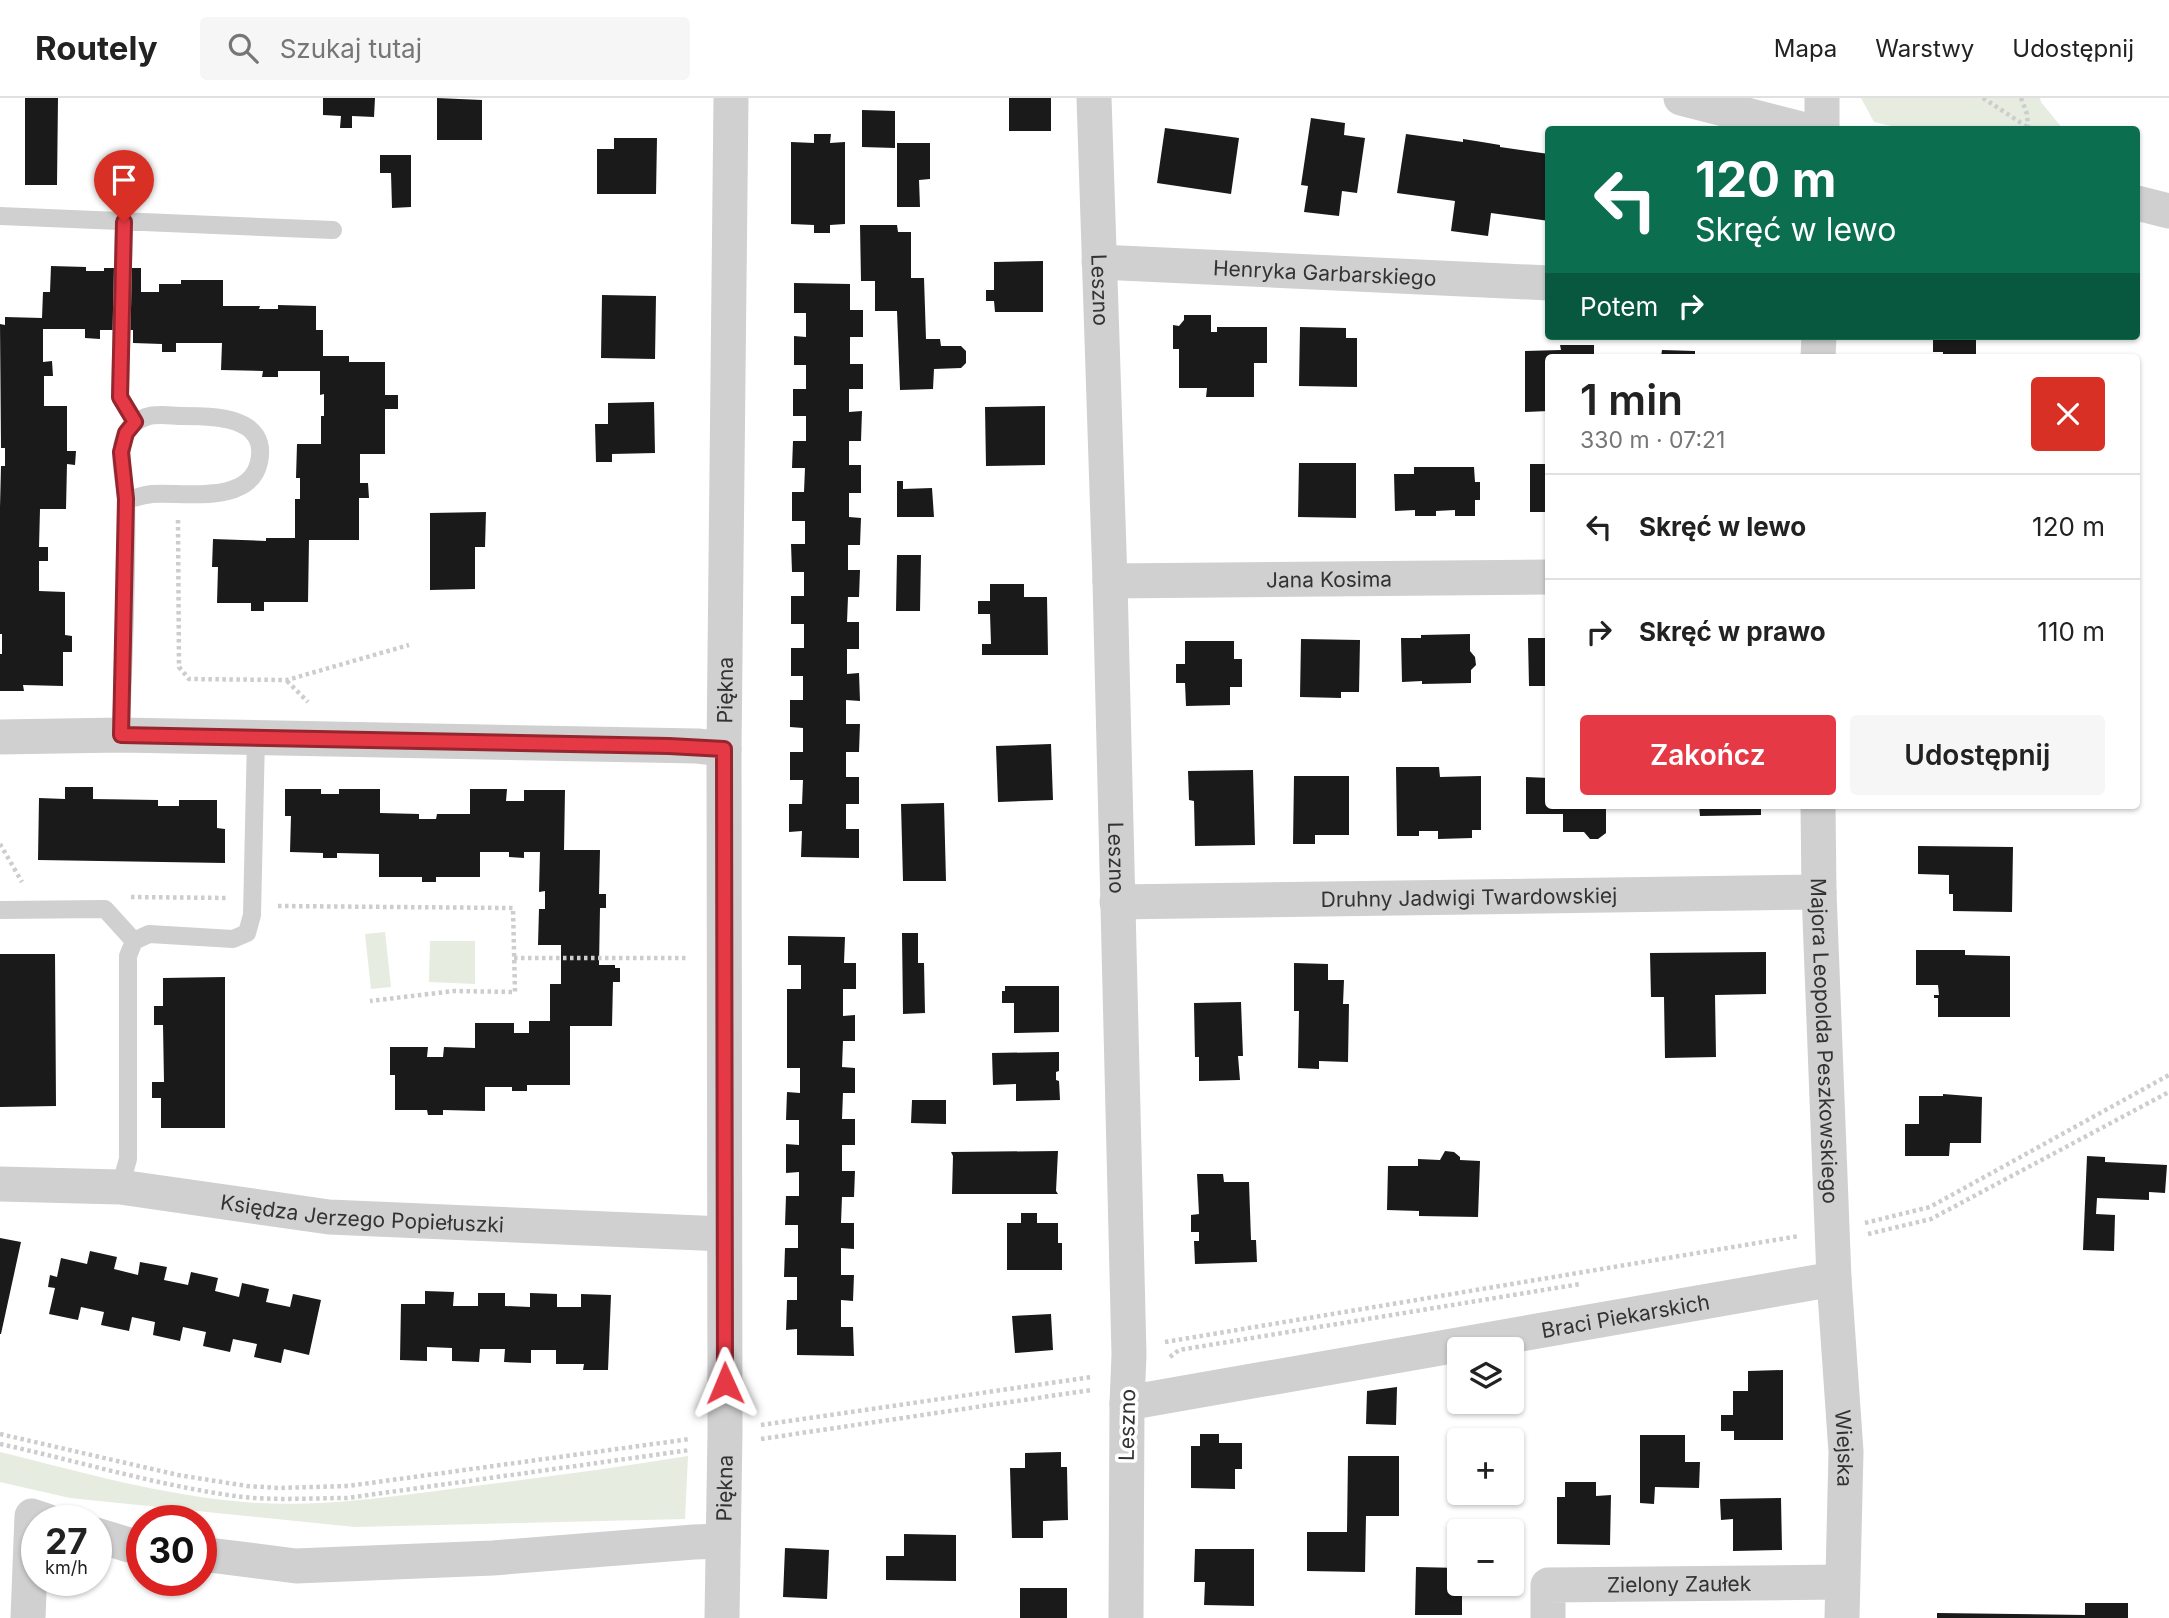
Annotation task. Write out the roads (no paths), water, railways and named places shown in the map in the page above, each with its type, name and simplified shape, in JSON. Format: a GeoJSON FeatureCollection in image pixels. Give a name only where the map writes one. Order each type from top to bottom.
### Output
{"type":"FeatureCollection","features":[{"type":"Feature","properties":{"kind":"street","name":"Piękna"},"geometry":{"type":"LineString","coordinates":[[722,1618],[725,1444],[724,749],[732,98]]}},
{"type":"Feature","properties":{"kind":"street","name":"Leszno"},"geometry":{"type":"LineString","coordinates":[[1094,98],[1110,581],[1129,1355],[1126,1618]]}},
{"type":"Feature","properties":{"kind":"street"},"geometry":{"type":"LineString","coordinates":[[1681,98],[1790,126]]}},
{"type":"Feature","properties":{"kind":"street"},"geometry":{"type":"LineString","coordinates":[[1822,98],[1822,126]]}},
{"type":"Feature","properties":{"kind":"street"},"geometry":{"type":"LineString","coordinates":[[2140,204],[2169,211]]}},
{"type":"Feature","properties":{"kind":"street","name":"Henryka Garbarskiego"},"geometry":{"type":"LineString","coordinates":[[1099,262],[1545,283]]}},
{"type":"Feature","properties":{"kind":"street","name":"Jana Kosima"},"geometry":{"type":"LineString","coordinates":[[1110,581],[1545,577]]}},
{"type":"Feature","properties":{"kind":"street"},"geometry":{"type":"LineString","coordinates":[[0,737],[256,737],[724,749]]}},
{"type":"Feature","properties":{"kind":"street","name":"Majora Leopolda Peszkowskiego"},"geometry":{"type":"LineString","coordinates":[[1818,809],[1834,1279]]}},
{"type":"Feature","properties":{"kind":"street","name":"Druhny Jadwigi Twardowskiej"},"geometry":{"type":"LineString","coordinates":[[1117,902],[1819,892]]}},
{"type":"Feature","properties":{"kind":"street","name":"Księdza Jerzego Popiełuszki"},"geometry":{"type":"LineString","coordinates":[[0,1184],[120,1187],[329,1217],[724,1234]]}},
{"type":"Feature","properties":{"kind":"street","name":"Braci Piekarskich"},"geometry":{"type":"LineString","coordinates":[[1127,1403],[1834,1279]]}},
{"type":"Feature","properties":{"kind":"street","name":"Wiejska"},"geometry":{"type":"LineString","coordinates":[[1834,1279],[1846,1452],[1842,1618]]}},
{"type":"Feature","properties":{"kind":"street"},"geometry":{"type":"LineString","coordinates":[[217,1556],[296,1566],[494,1558],[723,1541]]}},
{"type":"Feature","properties":{"kind":"street","name":"Zielony Zaułek"},"geometry":{"type":"LineString","coordinates":[[1548,1618],[1548,1585],[1842,1581]]}},
{"type":"Feature","properties":{"kind":"street"},"geometry":{"type":"LineString","coordinates":[[28,1618],[31,1596]]}},
{"type":"Feature","properties":{"kind":"lane"},"geometry":{"type":"LineString","coordinates":[[0,216],[332,230]]}},
{"type":"Feature","properties":{"kind":"lane"},"geometry":{"type":"LineString","coordinates":[[124,222],[120,397],[135,422]]}},
{"type":"Feature","properties":{"kind":"lane"},"geometry":{"type":"LineString","coordinates":[[121,735],[126,499],[121,452],[126,433],[135,422],[149,415],[219,416],[247,426],[258,438],[261,453],[258,468],[248,482],[236,489],[223,493],[150,494],[126,499]]}},
{"type":"Feature","properties":{"kind":"lane"},"geometry":{"type":"LineString","coordinates":[[120,1187],[128,1158],[128,956],[134,941],[149,934],[233,939],[247,933],[253,915],[256,737]]}},
{"type":"Feature","properties":{"kind":"lane"},"geometry":{"type":"LineString","coordinates":[[0,910],[105,909],[134,941]]}}]}
